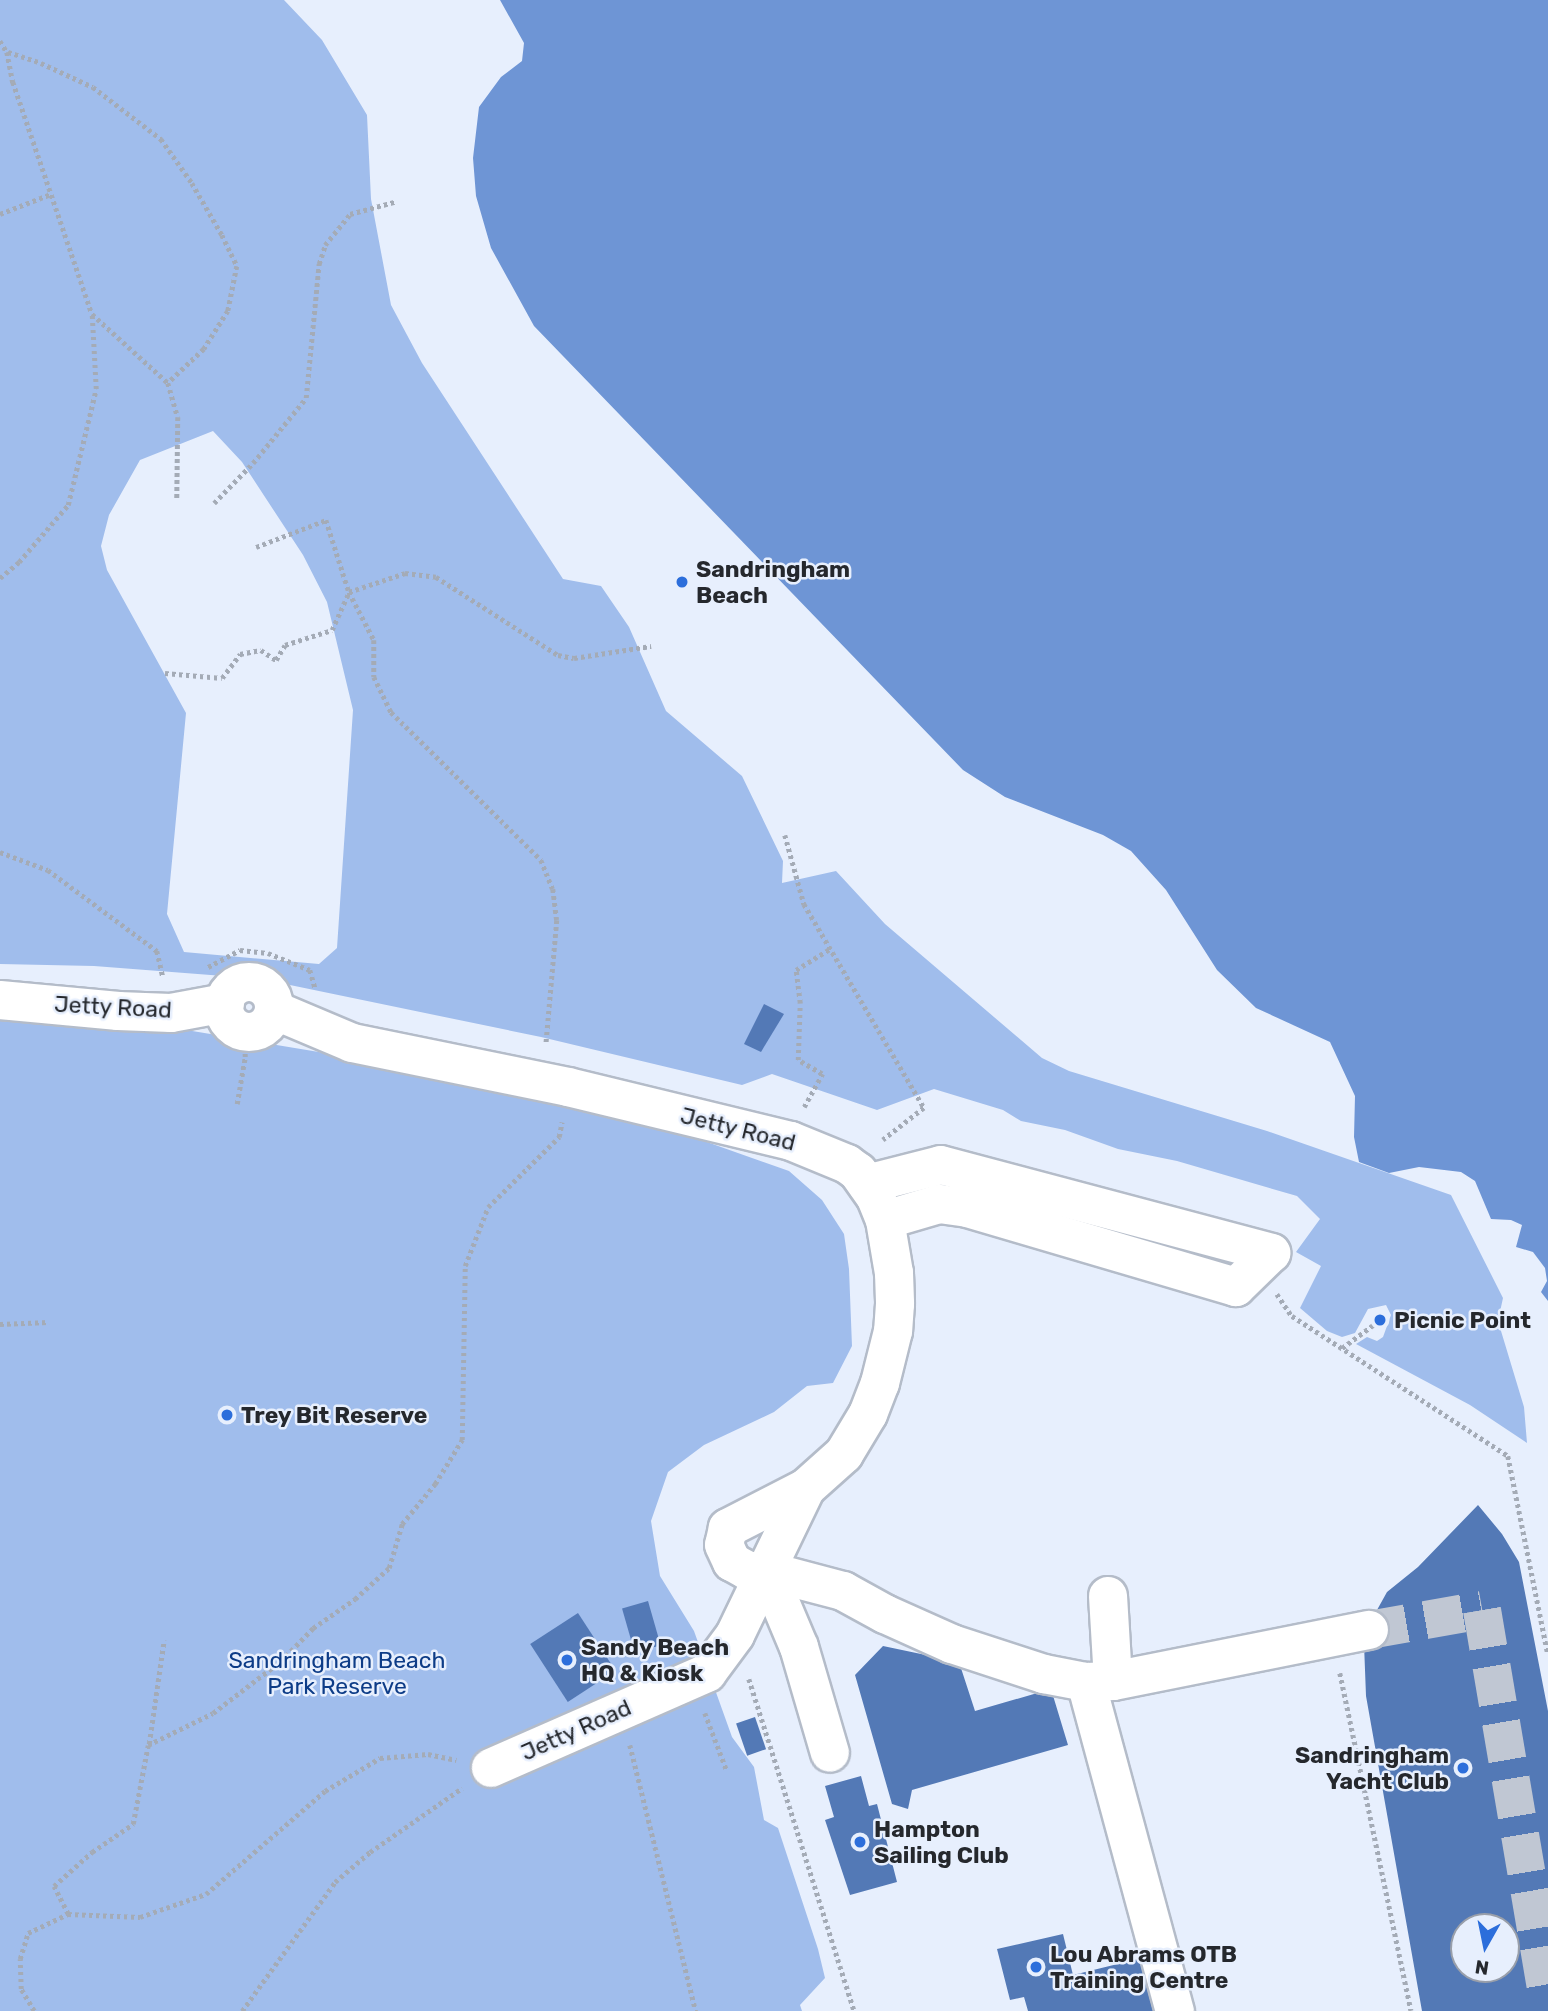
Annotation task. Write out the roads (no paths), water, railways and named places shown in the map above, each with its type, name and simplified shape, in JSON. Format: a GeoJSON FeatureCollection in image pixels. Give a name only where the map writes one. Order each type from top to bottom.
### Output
{"type":"FeatureCollection","features":[{"type":"Feature","properties":{"kind":"street","name":"Jetty Road"},"geometry":{"type":"LineString","coordinates":[[0,1000],[118,1012],[247,1015],[352,1043],[568,1087],[791,1141],[883,1180],[895,1304],[893,1331],[880,1383],[868,1414],[844,1454],[806,1488],[728,1528],[724,1545],[732,1562],[748,1571],[767,1571]]}},
{"type":"Feature","properties":{"kind":"street"},"geometry":{"type":"LineString","coordinates":[[883,1180],[941,1165],[972,1190],[1271,1253],[1259,1267]]}},
{"type":"Feature","properties":{"kind":"street"},"geometry":{"type":"LineString","coordinates":[[885,1220],[939,1204],[972,1190]]}},
{"type":"Feature","properties":{"kind":"street","name":"Jetty Road"},"geometry":{"type":"LineString","coordinates":[[491,1768],[707,1673],[735,1635],[806,1488]]}},
{"type":"Feature","properties":{"kind":"street"},"geometry":{"type":"LineString","coordinates":[[767,1571],[843,1591],[885,1614],[952,1643],[1044,1674],[1100,1681],[1351,1634]]}},
{"type":"Feature","properties":{"kind":"street"},"geometry":{"type":"LineString","coordinates":[[767,1571],[799,1647],[830,1754]]}},
{"type":"Feature","properties":{"kind":"street"},"geometry":{"type":"LineString","coordinates":[[1108,1596],[1100,1681],[1175,2011]]}},
{"type":"Feature","properties":{"kind":"tunnel"},"geometry":{"type":"LineString","coordinates":[[1369,1630],[1482,1610],[1548,2000]]}},
{"type":"Feature","properties":{"kind":"place","name":"Sandringham Beach"},"geometry":{"type":"Point","coordinates":[682,582]}},
{"type":"Feature","properties":{"kind":"place","name":"Picnic Point"},"geometry":{"type":"Point","coordinates":[1380,1320]}},
{"type":"Feature","properties":{"kind":"place","name":"Trey Bit Reserve"},"geometry":{"type":"Point","coordinates":[227,1415]}},
{"type":"Feature","properties":{"kind":"place","name":"Sandy Beach HQ & Kiosk"},"geometry":{"type":"Point","coordinates":[567,1660]}},
{"type":"Feature","properties":{"kind":"place","name":"Sandringham Yacht Club"},"geometry":{"type":"Point","coordinates":[1463,1768]}},
{"type":"Feature","properties":{"kind":"place","name":"Hampton Sailing Club"},"geometry":{"type":"Point","coordinates":[860,1842]}},
{"type":"Feature","properties":{"kind":"place","name":"Lou Abrams OTB Training Centre"},"geometry":{"type":"Point","coordinates":[1036,1967]}},
{"type":"Feature","properties":{"kind":"park label","name":"Sandringham Beach Park Reserve"},"geometry":{"type":"Point","coordinates":[337,1673]}}]}
